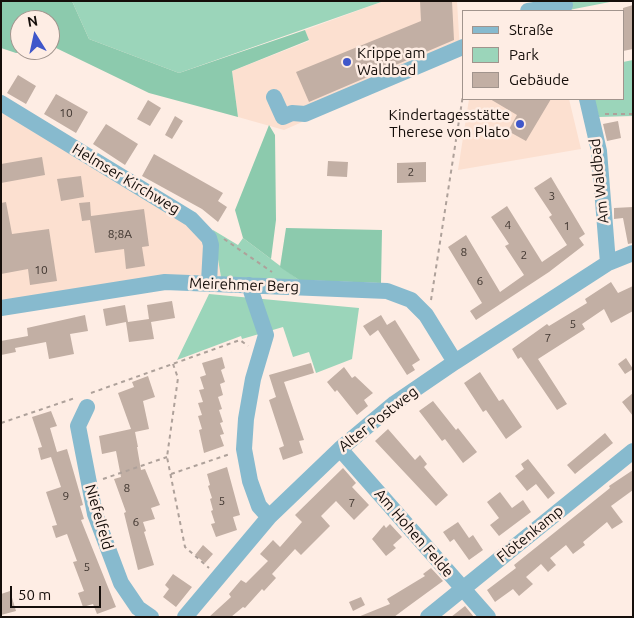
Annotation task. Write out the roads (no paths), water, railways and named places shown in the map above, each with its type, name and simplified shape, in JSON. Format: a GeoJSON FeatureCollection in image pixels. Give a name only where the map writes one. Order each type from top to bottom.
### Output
{"type":"FeatureCollection","features":[{"type":"Feature","properties":{"kind":"street"},"geometry":{"type":"LineString","coordinates":[[535,10],[565,6]]}},
{"type":"Feature","properties":{"kind":"street"},"geometry":{"type":"LineString","coordinates":[[274,97],[283,117],[292,113],[305,114],[462,47]]}},
{"type":"Feature","properties":{"kind":"street","name":"Am Waldbad"},"geometry":{"type":"LineString","coordinates":[[587,100],[598,151],[608,263]]}},
{"type":"Feature","properties":{"kind":"street","name":"Helmser Kirchweg"},"geometry":{"type":"LineString","coordinates":[[1,103],[191,219],[204,231],[211,245],[209,282]]}},
{"type":"Feature","properties":{"kind":"street","name":"Alter Postweg"},"geometry":{"type":"LineString","coordinates":[[185,617],[269,517],[340,448],[395,403],[608,263],[633,253]]}},
{"type":"Feature","properties":{"kind":"street","name":"Meirehmer Berg"},"geometry":{"type":"LineString","coordinates":[[1,308],[165,282],[209,282],[249,285],[274,280],[387,291],[411,300],[426,315],[455,362]]}},
{"type":"Feature","properties":{"kind":"street"},"geometry":{"type":"LineString","coordinates":[[249,285],[266,335],[253,379],[246,419],[244,449],[250,481],[259,506],[269,517]]}},
{"type":"Feature","properties":{"kind":"street","name":"Niefelfeld"},"geometry":{"type":"LineString","coordinates":[[82,400],[78,426],[95,514],[113,567],[129,597],[138,608],[151,617]]}},
{"type":"Feature","properties":{"kind":"street","name":"Am Hohen Felde"},"geometry":{"type":"LineString","coordinates":[[340,448],[488,617]]}},
{"type":"Feature","properties":{"kind":"street","name":"Flötenkamp"},"geometry":{"type":"LineString","coordinates":[[428,617],[633,451]]}},
{"type":"Feature","properties":{"kind":"place","name":"Krippe am Waldbad"},"geometry":{"type":"Point","coordinates":[347,62]}},
{"type":"Feature","properties":{"kind":"place","name":"Kindertagesstätte Therese von Plato"},"geometry":{"type":"Point","coordinates":[520,124]}}]}
